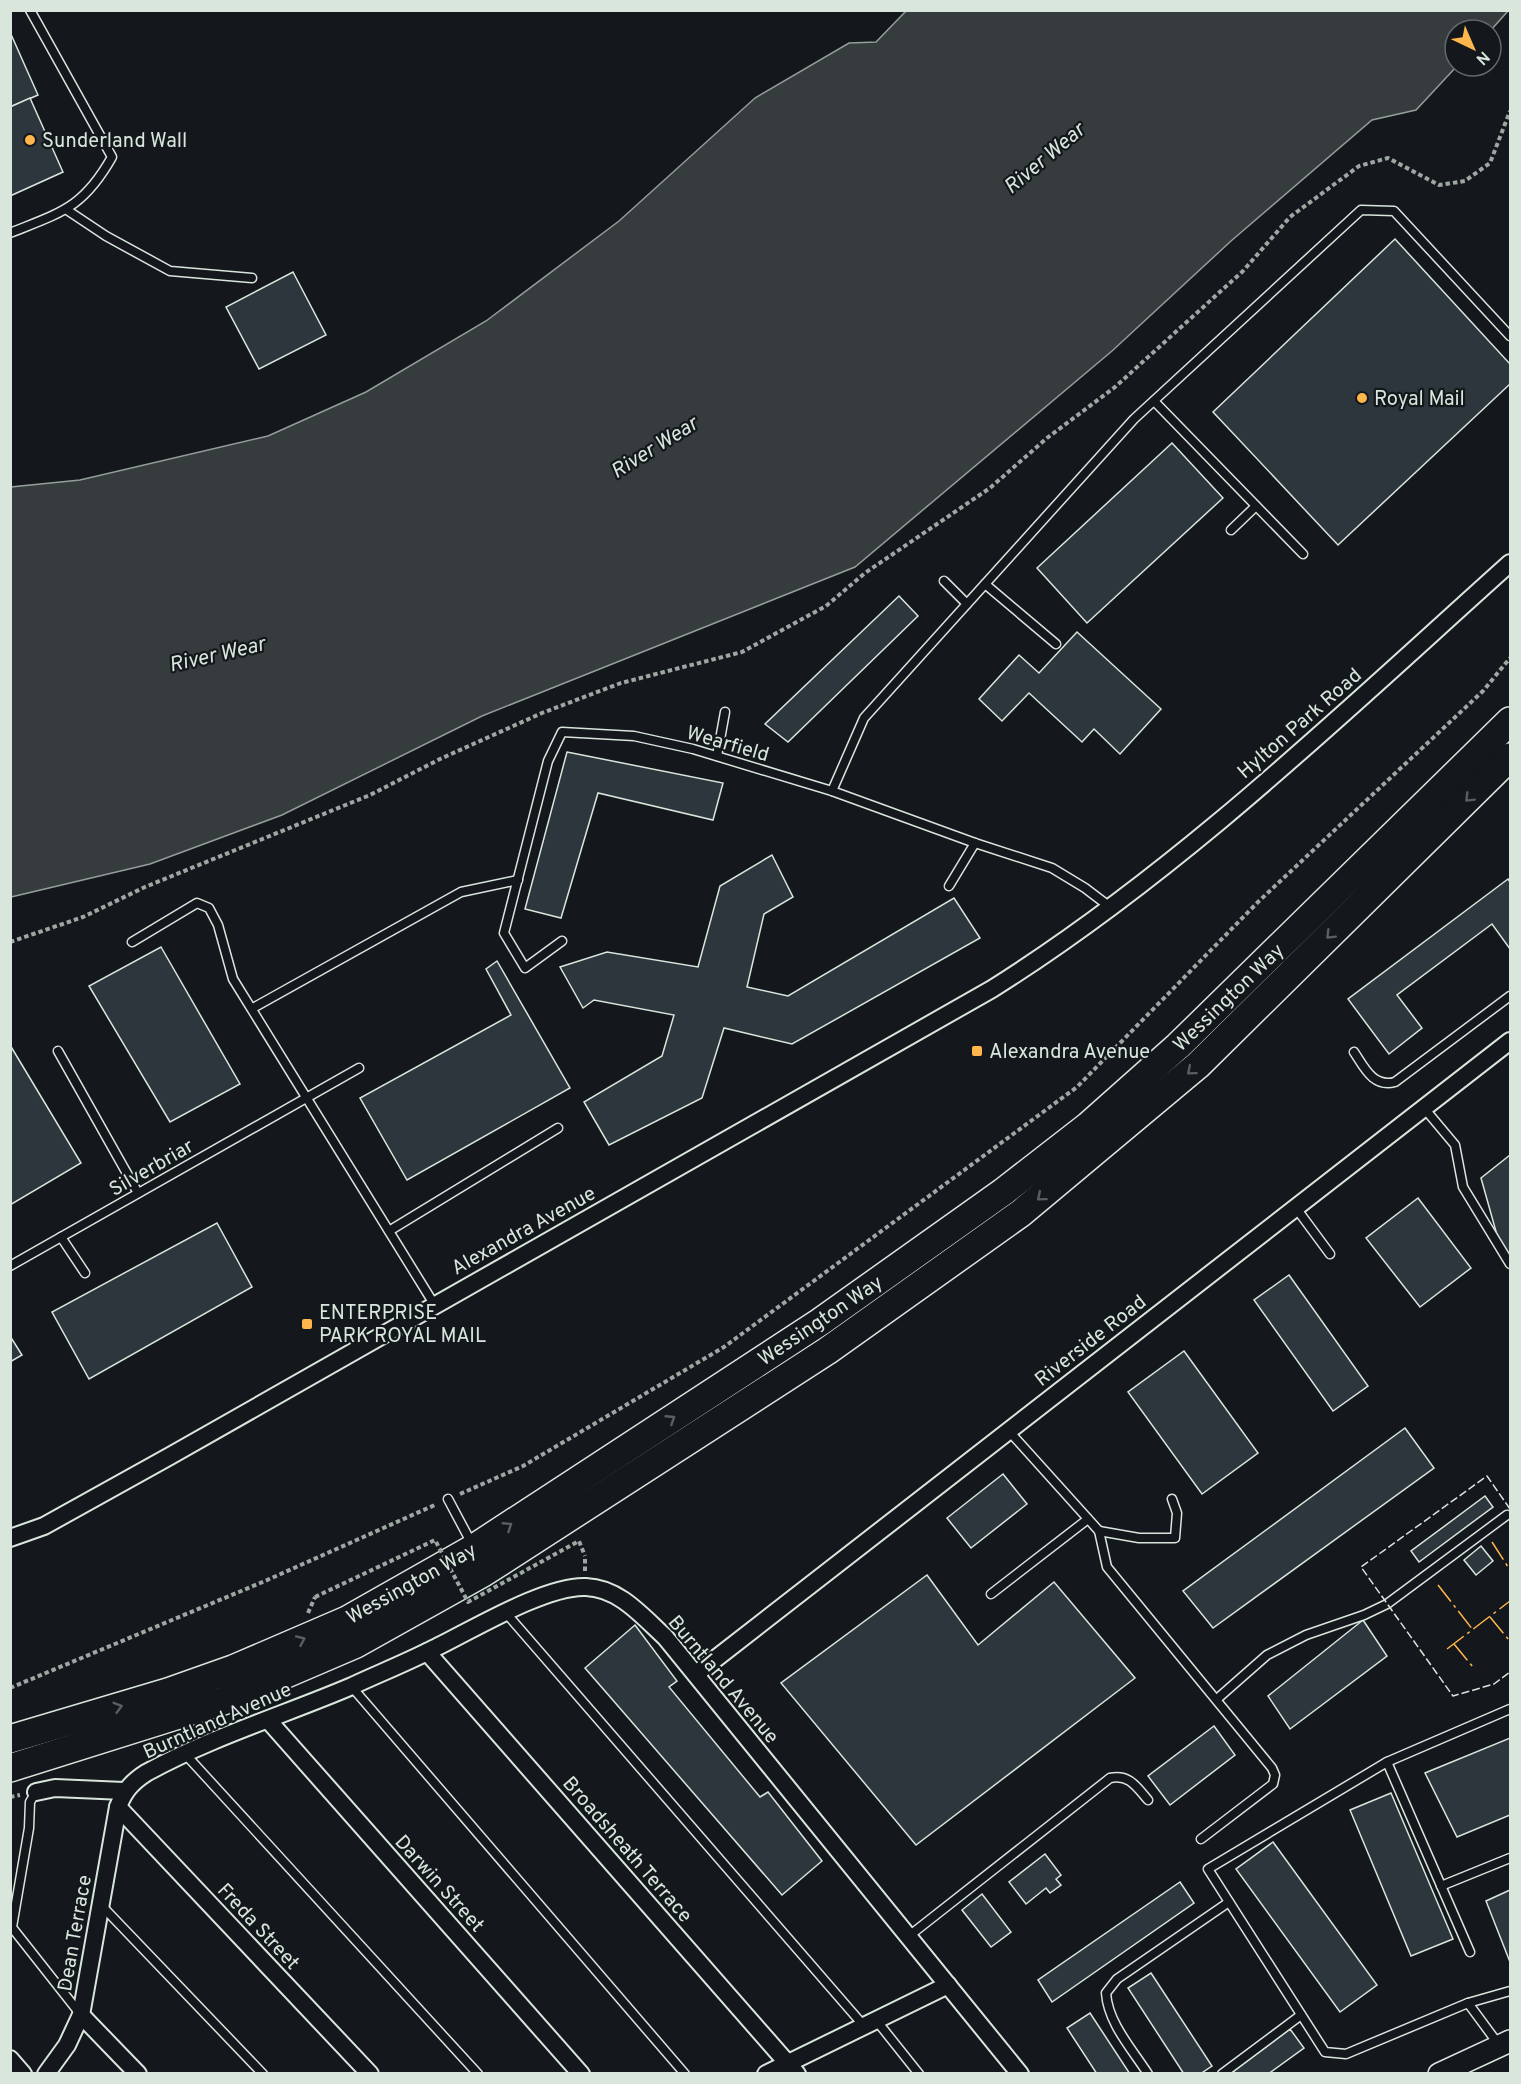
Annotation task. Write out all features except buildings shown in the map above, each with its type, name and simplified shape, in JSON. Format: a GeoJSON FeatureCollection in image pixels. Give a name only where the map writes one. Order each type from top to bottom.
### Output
{"type":"FeatureCollection","features":[{"type":"Feature","properties":{"kind":"main road","name":"Wessington Way"},"geometry":{"type":"LineString","coordinates":[[10,1739],[168,1692],[233,1669],[347,1620],[474,1548],[820,1322],[1003,1192],[1088,1126],[1178,1046],[1510,721]]}},
{"type":"Feature","properties":{"kind":"main road","name":"Wessington Way"},"geometry":{"type":"LineString","coordinates":[[10,1768],[223,1701],[356,1644],[492,1567],[836,1345],[1021,1213],[1198,1065],[1510,757]]}},
{"type":"Feature","properties":{"kind":"street","name":"Hylton Park Road"},"geometry":{"type":"LineString","coordinates":[[1110,907],[1323,732],[1510,563]]}},
{"type":"Feature","properties":{"kind":"street","name":"Alexandra Avenue"},"geometry":{"type":"LineString","coordinates":[[10,1538],[44,1526],[170,1456],[992,989],[1052,951],[1110,907]]}},
{"type":"Feature","properties":{"kind":"street","name":"Riverside Road"},"geometry":{"type":"LineString","coordinates":[[696,1674],[1510,1041]]}},
{"type":"Feature","properties":{"kind":"street","name":"Burntland Avenue"},"geometry":{"type":"LineString","coordinates":[[121,1799],[146,1773],[351,1686],[506,1613],[553,1593],[585,1587],[606,1590],[627,1603],[665,1637],[1020,2073]]}},
{"type":"Feature","properties":{"kind":"street","name":"Broadsheath Terrace"},"geometry":{"type":"LineString","coordinates":[[427,1652],[792,2068]]}},
{"type":"Feature","properties":{"kind":"street","name":"Darwin Street"},"geometry":{"type":"LineString","coordinates":[[268,1720],[581,2073]]}},
{"type":"Feature","properties":{"kind":"street"},"geometry":{"type":"LineString","coordinates":[[36,1792],[56,1788],[121,1799]]}},
{"type":"Feature","properties":{"kind":"street","name":"Dean Terrace"},"geometry":{"type":"LineString","coordinates":[[46,2073],[67,2044],[81,2015],[121,1799]]}},
{"type":"Feature","properties":{"kind":"street","name":"Freda Street"},"geometry":{"type":"LineString","coordinates":[[121,1799],[370,2073]]}},
{"type":"Feature","properties":{"kind":"street"},"geometry":{"type":"LineString","coordinates":[[766,2073],[792,2068],[870,2023],[948,1985]]}},
{"type":"Feature","properties":{"kind":"street"},"geometry":{"type":"LineString","coordinates":[[81,2015],[138,2073]]}},
{"type":"Feature","properties":{"kind":"street"},"geometry":{"type":"LineString","coordinates":[[1439,2073],[1505,2043]]}},
{"type":"Feature","properties":{"kind":"street"},"geometry":{"type":"LineString","coordinates":[[10,2059],[22,2073]]}},
{"type":"Feature","properties":{"kind":"lane"},"geometry":{"type":"LineString","coordinates":[[10,233],[67,210],[97,185],[112,157],[30,10]]}},
{"type":"Feature","properties":{"kind":"lane"},"geometry":{"type":"LineString","coordinates":[[67,210],[106,236],[170,271],[252,278]]}},
{"type":"Feature","properties":{"kind":"lane"},"geometry":{"type":"LineString","coordinates":[[832,791],[864,718],[1134,419],[1361,210],[1394,211],[1510,336]]}},
{"type":"Feature","properties":{"kind":"lane"},"geometry":{"type":"LineString","coordinates":[[1154,401],[1303,554]]}},
{"type":"Feature","properties":{"kind":"lane"},"geometry":{"type":"LineString","coordinates":[[1231,530],[1256,506]]}},
{"type":"Feature","properties":{"kind":"lane"},"geometry":{"type":"LineString","coordinates":[[944,581],[967,604]]}},
{"type":"Feature","properties":{"kind":"lane"},"geometry":{"type":"LineString","coordinates":[[985,584],[1056,644]]}},
{"type":"Feature","properties":{"kind":"lane"},"geometry":{"type":"LineString","coordinates":[[717,756],[725,712]]}},
{"type":"Feature","properties":{"kind":"lane","name":"Wearfield"},"geometry":{"type":"LineString","coordinates":[[562,941],[525,968],[504,933],[548,761],[562,732],[634,736],[717,756],[832,791],[975,843],[1052,868],[1085,888],[1110,907]]}},
{"type":"Feature","properties":{"kind":"lane"},"geometry":{"type":"LineString","coordinates":[[949,886],[975,843]]}},
{"type":"Feature","properties":{"kind":"lane"},"geometry":{"type":"LineString","coordinates":[[253,1008],[461,892],[518,880]]}},
{"type":"Feature","properties":{"kind":"lane"},"geometry":{"type":"LineString","coordinates":[[132,942],[196,903],[209,908],[218,925],[233,979],[434,1304]]}},
{"type":"Feature","properties":{"kind":"lane"},"geometry":{"type":"LineString","coordinates":[[1354,1052],[1377,1082],[1387,1084],[1395,1082],[1510,996]]}},
{"type":"Feature","properties":{"kind":"lane"},"geometry":{"type":"LineString","coordinates":[[58,1051],[138,1193]]}},
{"type":"Feature","properties":{"kind":"lane","name":"Silverbriar"},"geometry":{"type":"LineString","coordinates":[[10,1266],[359,1068]]}},
{"type":"Feature","properties":{"kind":"lane"},"geometry":{"type":"LineString","coordinates":[[1424,1108],[1455,1145],[1463,1187],[1510,1264]]}},
{"type":"Feature","properties":{"kind":"lane"},"geometry":{"type":"LineString","coordinates":[[388,1231],[558,1128]]}},
{"type":"Feature","properties":{"kind":"lane"},"geometry":{"type":"LineString","coordinates":[[1296,1208],[1329,1254]]}},
{"type":"Feature","properties":{"kind":"lane"},"geometry":{"type":"LineString","coordinates":[[61,1237],[85,1273]]}},
{"type":"Feature","properties":{"kind":"lane"},"geometry":{"type":"LineString","coordinates":[[1008,1430],[1099,1531],[1107,1567],[1272,1768],[1275,1775],[1273,1784],[1201,1839]]}},
{"type":"Feature","properties":{"kind":"lane"},"geometry":{"type":"LineString","coordinates":[[448,1499],[474,1548]]}},
{"type":"Feature","properties":{"kind":"lane"},"geometry":{"type":"LineString","coordinates":[[1099,1531],[1139,1538],[1175,1538],[1177,1513],[1172,1499]]}},
{"type":"Feature","properties":{"kind":"lane"},"geometry":{"type":"LineString","coordinates":[[1217,1699],[1267,1655],[1306,1635],[1364,1615],[1387,1604],[1507,1515]]}},
{"type":"Feature","properties":{"kind":"lane"},"geometry":{"type":"LineString","coordinates":[[991,1594],[1088,1519]]}},
{"type":"Feature","properties":{"kind":"lane"},"geometry":{"type":"LineString","coordinates":[[506,1613],[870,2023],[919,2073]]}},
{"type":"Feature","properties":{"kind":"lane"},"geometry":{"type":"LineString","coordinates":[[351,1686],[685,2073]]}},
{"type":"Feature","properties":{"kind":"lane"},"geometry":{"type":"LineString","coordinates":[[1510,1709],[1387,1762],[1208,1869],[1325,2052],[1346,2054],[1468,2003],[1510,1991]]}},
{"type":"Feature","properties":{"kind":"lane"},"geometry":{"type":"LineString","coordinates":[[186,1755],[478,2073]]}},
{"type":"Feature","properties":{"kind":"lane"},"geometry":{"type":"LineString","coordinates":[[1387,1762],[1470,1952]]}},
{"type":"Feature","properties":{"kind":"lane"},"geometry":{"type":"LineString","coordinates":[[909,1936],[1110,1778],[1121,1776],[1130,1779],[1148,1800]]}},
{"type":"Feature","properties":{"kind":"lane"},"geometry":{"type":"LineString","coordinates":[[36,1792],[30,1802],[28,1828],[11,1927],[81,2015]]}},
{"type":"Feature","properties":{"kind":"lane"},"geometry":{"type":"LineString","coordinates":[[1441,1886],[1510,1858]]}},
{"type":"Feature","properties":{"kind":"lane"},"geometry":{"type":"LineString","coordinates":[[1148,2073],[1113,2021],[1107,2007],[1106,1993],[1117,1979],[1229,1902]]}},
{"type":"Feature","properties":{"kind":"lane"},"geometry":{"type":"LineString","coordinates":[[101,1905],[263,2073]]}},
{"type":"Feature","properties":{"kind":"lane"},"geometry":{"type":"LineString","coordinates":[[1468,2003],[1505,2043]]}},
{"type":"Feature","properties":{"kind":"lane"},"geometry":{"type":"LineString","coordinates":[[1222,2073],[1301,2015]]}},
{"type":"Feature","properties":{"kind":"path"},"geometry":{"type":"LineString","coordinates":[[10,942],[82,917],[144,887],[370,795],[440,759],[542,713],[621,683],[742,652],[826,606],[865,573],[990,488],[1047,438],[1114,387],[1243,271],[1290,217],[1359,166],[1388,158],[1439,185],[1466,181],[1490,163],[1510,111]]}},
{"type":"Feature","properties":{"kind":"path"},"geometry":{"type":"LineString","coordinates":[[10,1688],[265,1581],[523,1466],[724,1347],[1077,1087],[1258,902],[1483,691],[1510,658]]}},
{"type":"Feature","properties":{"kind":"path"},"geometry":{"type":"LineString","coordinates":[[315,1597],[435,1540],[468,1602],[579,1541],[585,1556]]}},
{"type":"Feature","properties":{"kind":"water","name":"River Wear"},"geometry":{"type":"Polygon","coordinates":[[[907,10],[1508,11],[1502,18],[1443,18],[1443,78],[1446,78],[1416,110],[1372,120],[1231,241],[1112,351],[855,567],[482,716],[282,815],[150,864],[11,897],[11,487],[80,480],[268,436],[366,392],[486,321],[619,221],[755,98],[849,43],[876,42],[907,10]]]}},
{"type":"Feature","properties":{"kind":"fence"},"geometry":{"type":"LineString","coordinates":[[1510,1509],[1487,1476],[1361,1567],[1453,1696],[1494,1684],[1510,1672]]}},
{"type":"Feature","properties":{"kind":"power"},"geometry":{"type":"LineString","coordinates":[[1492,1542],[1510,1570]]}},
{"type":"Feature","properties":{"kind":"power"},"geometry":{"type":"LineString","coordinates":[[1438,1585],[1473,1630]]}},
{"type":"Feature","properties":{"kind":"power"},"geometry":{"type":"LineString","coordinates":[[1447,1649],[1510,1601]]}},
{"type":"Feature","properties":{"kind":"power"},"geometry":{"type":"LineString","coordinates":[[1490,1617],[1509,1640]]}},
{"type":"Feature","properties":{"kind":"power"},"geometry":{"type":"LineString","coordinates":[[1454,1644],[1473,1667]]}},
{"type":"Feature","properties":{"kind":"place","name":"Sunderland Wall"},"geometry":{"type":"Point","coordinates":[30,140]}},
{"type":"Feature","properties":{"kind":"place","name":"Royal Mail"},"geometry":{"type":"Point","coordinates":[1362,398]}},
{"type":"Feature","properties":{"kind":"place","name":"Alexandra Avenue"},"geometry":{"type":"Point","coordinates":[977,1051]}},
{"type":"Feature","properties":{"kind":"place","name":"ENTERPRISE PARK ROYAL MAIL"},"geometry":{"type":"Point","coordinates":[307,1324]}}]}
